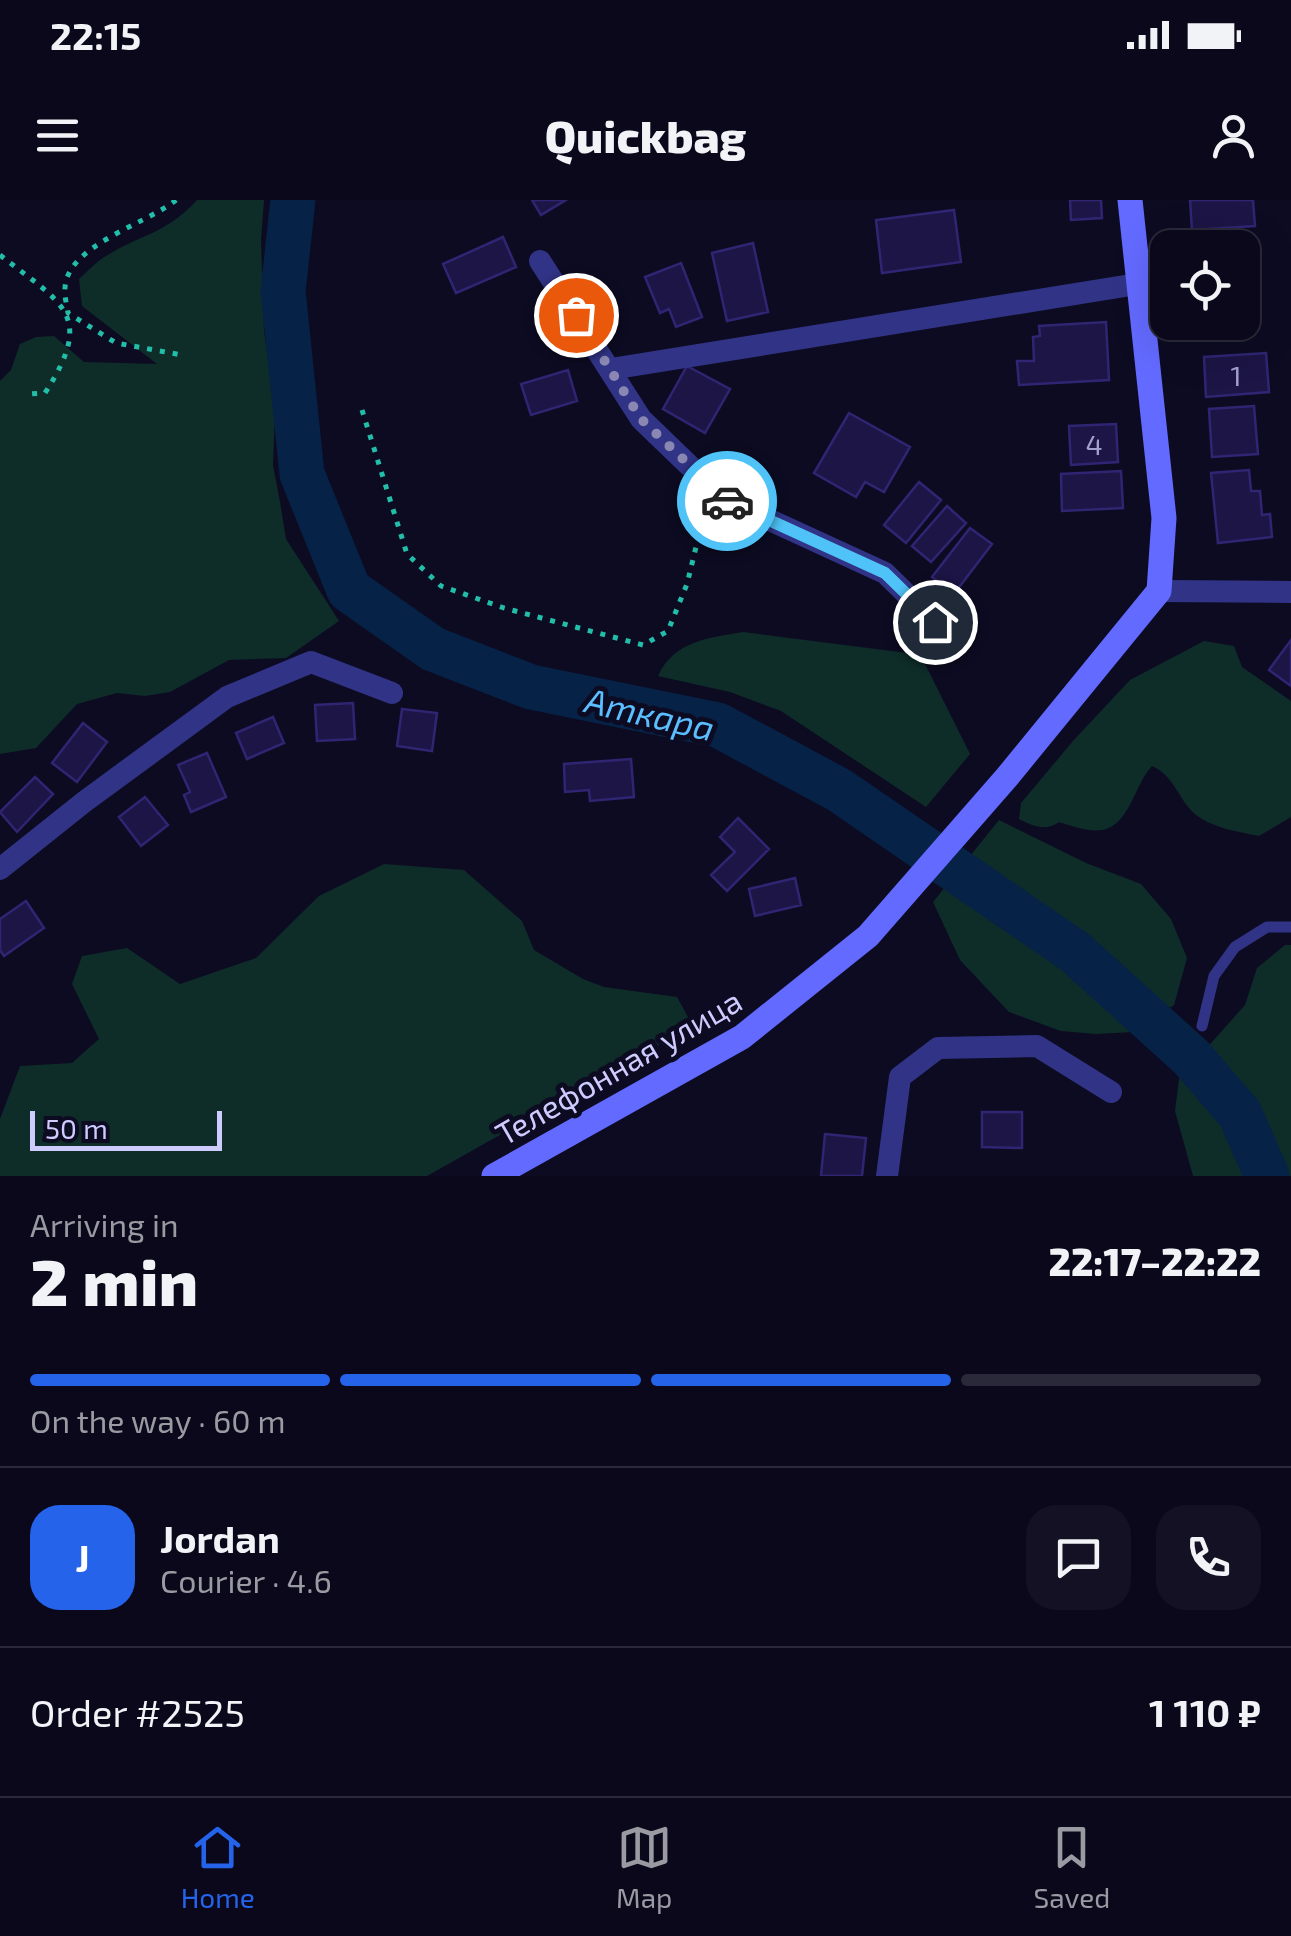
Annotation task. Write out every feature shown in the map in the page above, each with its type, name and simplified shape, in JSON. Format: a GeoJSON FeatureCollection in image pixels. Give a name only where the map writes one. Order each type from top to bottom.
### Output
{"type":"FeatureCollection","features":[{"type":"Feature","properties":{"kind":"street"},"geometry":{"type":"LineString","coordinates":[[1130,200],[1164,518],[1159,591],[1291,592]]}},
{"type":"Feature","properties":{"kind":"street"},"geometry":{"type":"LineString","coordinates":[[540,261],[641,419],[724,499],[885,573],[935,622]]}},
{"type":"Feature","properties":{"kind":"street"},"geometry":{"type":"LineString","coordinates":[[611,370],[1137,284]]}},
{"type":"Feature","properties":{"kind":"street","name":"Телефонная улица"},"geometry":{"type":"LineString","coordinates":[[494,1176],[742,1038],[868,936],[1159,591]]}},
{"type":"Feature","properties":{"kind":"street"},"geometry":{"type":"LineString","coordinates":[[0,869],[227,697],[310,662],[392,693]]}},
{"type":"Feature","properties":{"kind":"street"},"geometry":{"type":"LineString","coordinates":[[887,1176],[900,1077],[938,1048],[1037,1046],[1111,1092]]}},
{"type":"Feature","properties":{"kind":"lane"},"geometry":{"type":"LineString","coordinates":[[1202,1026],[1214,976],[1235,947],[1268,927],[1291,927]]}},
{"type":"Feature","properties":{"kind":"path"},"geometry":{"type":"LineString","coordinates":[[30,394],[45,393],[64,363],[71,333],[64,286],[73,264],[107,239],[176,200]]}},
{"type":"Feature","properties":{"kind":"path"},"geometry":{"type":"LineString","coordinates":[[0,256],[68,313],[116,342],[182,356]]}},
{"type":"Feature","properties":{"kind":"path"},"geometry":{"type":"LineString","coordinates":[[362,410],[406,554],[441,586],[504,608],[643,645],[668,631],[687,584],[697,544],[724,499]]}},
{"type":"Feature","properties":{"kind":"green space"},"geometry":{"type":"Polygon","coordinates":[[[197,200],[264,200],[264,331],[275,411],[273,465],[286,539],[339,621],[286,658],[229,660],[170,692],[145,696],[117,693],[77,704],[36,748],[0,754],[0,381],[11,370],[20,344],[36,337],[54,336],[84,362],[157,364],[82,306],[79,279],[103,258],[173,221],[197,200]]]}},
{"type":"Feature","properties":{"kind":"green space"},"geometry":{"type":"Polygon","coordinates":[[[743,632],[922,658],[970,754],[926,807],[781,711],[730,692],[658,676],[683,648],[705,639],[743,632]]]}},
{"type":"Feature","properties":{"kind":"green space"},"geometry":{"type":"Polygon","coordinates":[[[1204,641],[1234,646],[1242,667],[1291,701],[1291,817],[1259,836],[1218,826],[1196,815],[1166,776],[1152,766],[1121,818],[1103,830],[1059,822],[1039,827],[1019,819],[1021,803],[1130,680],[1204,641]]]}},
{"type":"Feature","properties":{"kind":"green space"},"geometry":{"type":"Polygon","coordinates":[[[999,820],[1086,863],[1141,884],[1171,919],[1187,958],[1174,1005],[1134,1032],[1096,1034],[1061,1031],[1009,1012],[960,960],[933,902],[999,820]]]}},
{"type":"Feature","properties":{"kind":"green space"},"geometry":{"type":"Polygon","coordinates":[[[384,864],[464,870],[522,921],[534,950],[604,987],[677,997],[693,1026],[427,1176],[0,1176],[0,1119],[20,1066],[72,1063],[99,1039],[72,984],[82,956],[127,948],[180,984],[256,958],[319,896],[384,864]]]}},
{"type":"Feature","properties":{"kind":"green space"},"geometry":{"type":"Polygon","coordinates":[[[1285,945],[1291,945],[1291,1176],[1193,1176],[1175,1111],[1179,1079],[1245,1005],[1257,968],[1285,945]]]}},
{"type":"Feature","properties":{"kind":"building"},"geometry":{"type":"Polygon","coordinates":[[[532,200],[566,200],[541,215],[532,200]]]}},
{"type":"Feature","properties":{"kind":"building"},"geometry":{"type":"Polygon","coordinates":[[[1070,200],[1101,200],[1102,218],[1071,220],[1070,200]]]}},
{"type":"Feature","properties":{"kind":"building"},"geometry":{"type":"Polygon","coordinates":[[[1190,200],[1253,200],[1255,226],[1192,230],[1190,200]]]}},
{"type":"Feature","properties":{"kind":"building"},"geometry":{"type":"Polygon","coordinates":[[[954,210],[961,262],[882,273],[876,220],[954,210]]]}},
{"type":"Feature","properties":{"kind":"building"},"geometry":{"type":"Polygon","coordinates":[[[503,237],[516,267],[456,293],[443,264],[503,237]]]}},
{"type":"Feature","properties":{"kind":"building"},"geometry":{"type":"Polygon","coordinates":[[[753,243],[768,312],[727,321],[712,253],[753,243]]]}},
{"type":"Feature","properties":{"kind":"building"},"geometry":{"type":"Polygon","coordinates":[[[681,263],[702,317],[676,327],[669,309],[660,313],[645,277],[681,263]]]}},
{"type":"Feature","properties":{"kind":"building"},"geometry":{"type":"Polygon","coordinates":[[[1106,322],[1109,380],[1019,385],[1017,361],[1034,361],[1033,337],[1040,336],[1039,326],[1106,322]]]}},
{"type":"Feature","properties":{"kind":"building"},"geometry":{"type":"Polygon","coordinates":[[[1266,353],[1269,392],[1206,397],[1204,357],[1266,353]]]}},
{"type":"Feature","properties":{"kind":"building"},"geometry":{"type":"Polygon","coordinates":[[[687,366],[730,389],[705,433],[663,409],[687,366]]]}},
{"type":"Feature","properties":{"kind":"building"},"geometry":{"type":"Polygon","coordinates":[[[568,370],[577,401],[531,415],[521,384],[568,370]]]}},
{"type":"Feature","properties":{"kind":"building"},"geometry":{"type":"Polygon","coordinates":[[[1254,406],[1258,454],[1212,457],[1209,409],[1254,406]]]}},
{"type":"Feature","properties":{"kind":"building"},"geometry":{"type":"Polygon","coordinates":[[[849,413],[910,447],[884,492],[865,482],[856,497],[814,473],[849,413]]]}},
{"type":"Feature","properties":{"kind":"building"},"geometry":{"type":"Polygon","coordinates":[[[1116,424],[1118,462],[1071,465],[1069,426],[1116,424]]]}},
{"type":"Feature","properties":{"kind":"building"},"geometry":{"type":"Polygon","coordinates":[[[1249,470],[1251,491],[1260,491],[1262,515],[1270,514],[1272,537],[1218,543],[1211,473],[1249,470]]]}},
{"type":"Feature","properties":{"kind":"building"},"geometry":{"type":"Polygon","coordinates":[[[1121,471],[1123,508],[1062,511],[1061,474],[1121,471]]]}},
{"type":"Feature","properties":{"kind":"building"},"geometry":{"type":"Polygon","coordinates":[[[919,482],[941,500],[906,543],[884,525],[919,482]]]}},
{"type":"Feature","properties":{"kind":"building"},"geometry":{"type":"Polygon","coordinates":[[[947,506],[966,523],[931,562],[912,546],[947,506]]]}},
{"type":"Feature","properties":{"kind":"building"},"geometry":{"type":"Polygon","coordinates":[[[970,528],[992,544],[954,594],[932,577],[970,528]]]}},
{"type":"Feature","properties":{"kind":"building"},"geometry":{"type":"Polygon","coordinates":[[[1291,640],[1291,686],[1269,670],[1291,640]]]}},
{"type":"Feature","properties":{"kind":"building"},"geometry":{"type":"Polygon","coordinates":[[[353,703],[355,739],[317,741],[315,705],[353,703]]]}},
{"type":"Feature","properties":{"kind":"building"},"geometry":{"type":"Polygon","coordinates":[[[402,709],[437,713],[432,751],[397,746],[402,709]]]}},
{"type":"Feature","properties":{"kind":"building"},"geometry":{"type":"Polygon","coordinates":[[[273,717],[284,743],[247,759],[236,733],[273,717]]]}},
{"type":"Feature","properties":{"kind":"building"},"geometry":{"type":"Polygon","coordinates":[[[83,723],[107,742],[77,782],[52,763],[83,723]]]}},
{"type":"Feature","properties":{"kind":"building"},"geometry":{"type":"Polygon","coordinates":[[[207,753],[226,797],[191,812],[184,795],[190,792],[178,765],[207,753]]]}},
{"type":"Feature","properties":{"kind":"building"},"geometry":{"type":"Polygon","coordinates":[[[631,759],[634,797],[590,801],[589,790],[565,792],[564,764],[631,759]]]}},
{"type":"Feature","properties":{"kind":"building"},"geometry":{"type":"Polygon","coordinates":[[[35,777],[53,794],[17,832],[0,812],[35,777]]]}},
{"type":"Feature","properties":{"kind":"building"},"geometry":{"type":"Polygon","coordinates":[[[145,797],[168,825],[141,846],[119,817],[145,797]]]}},
{"type":"Feature","properties":{"kind":"building"},"geometry":{"type":"Polygon","coordinates":[[[738,818],[769,849],[727,891],[711,875],[735,852],[720,837],[738,818]]]}},
{"type":"Feature","properties":{"kind":"building"},"geometry":{"type":"Polygon","coordinates":[[[795,878],[801,905],[755,916],[749,889],[795,878]]]}},
{"type":"Feature","properties":{"kind":"building"},"geometry":{"type":"Polygon","coordinates":[[[26,901],[44,928],[4,956],[0,950],[0,919],[26,901]]]}},
{"type":"Feature","properties":{"kind":"building"},"geometry":{"type":"Polygon","coordinates":[[[982,1112],[1022,1112],[1022,1148],[982,1147],[982,1112]]]}},
{"type":"Feature","properties":{"kind":"building"},"geometry":{"type":"Polygon","coordinates":[[[825,1134],[866,1138],[862,1176],[821,1176],[825,1134]]]}},
{"type":"Feature","properties":{"kind":"waterway","name":"Аткара"},"geometry":{"type":"LineString","coordinates":[[293,200],[283,291],[302,474],[349,590],[433,649],[531,687],[718,725],[839,790],[1075,952],[1191,1057],[1240,1114],[1267,1176]]}},
{"type":"Feature","properties":{"kind":"way so far"},"geometry":{"type":"LineString","coordinates":[[576,315],[641,419],[727,501]]}},
{"type":"Feature","properties":{"kind":"route"},"geometry":{"type":"LineString","coordinates":[[727,501],[885,573],[935,622]]}}]}
